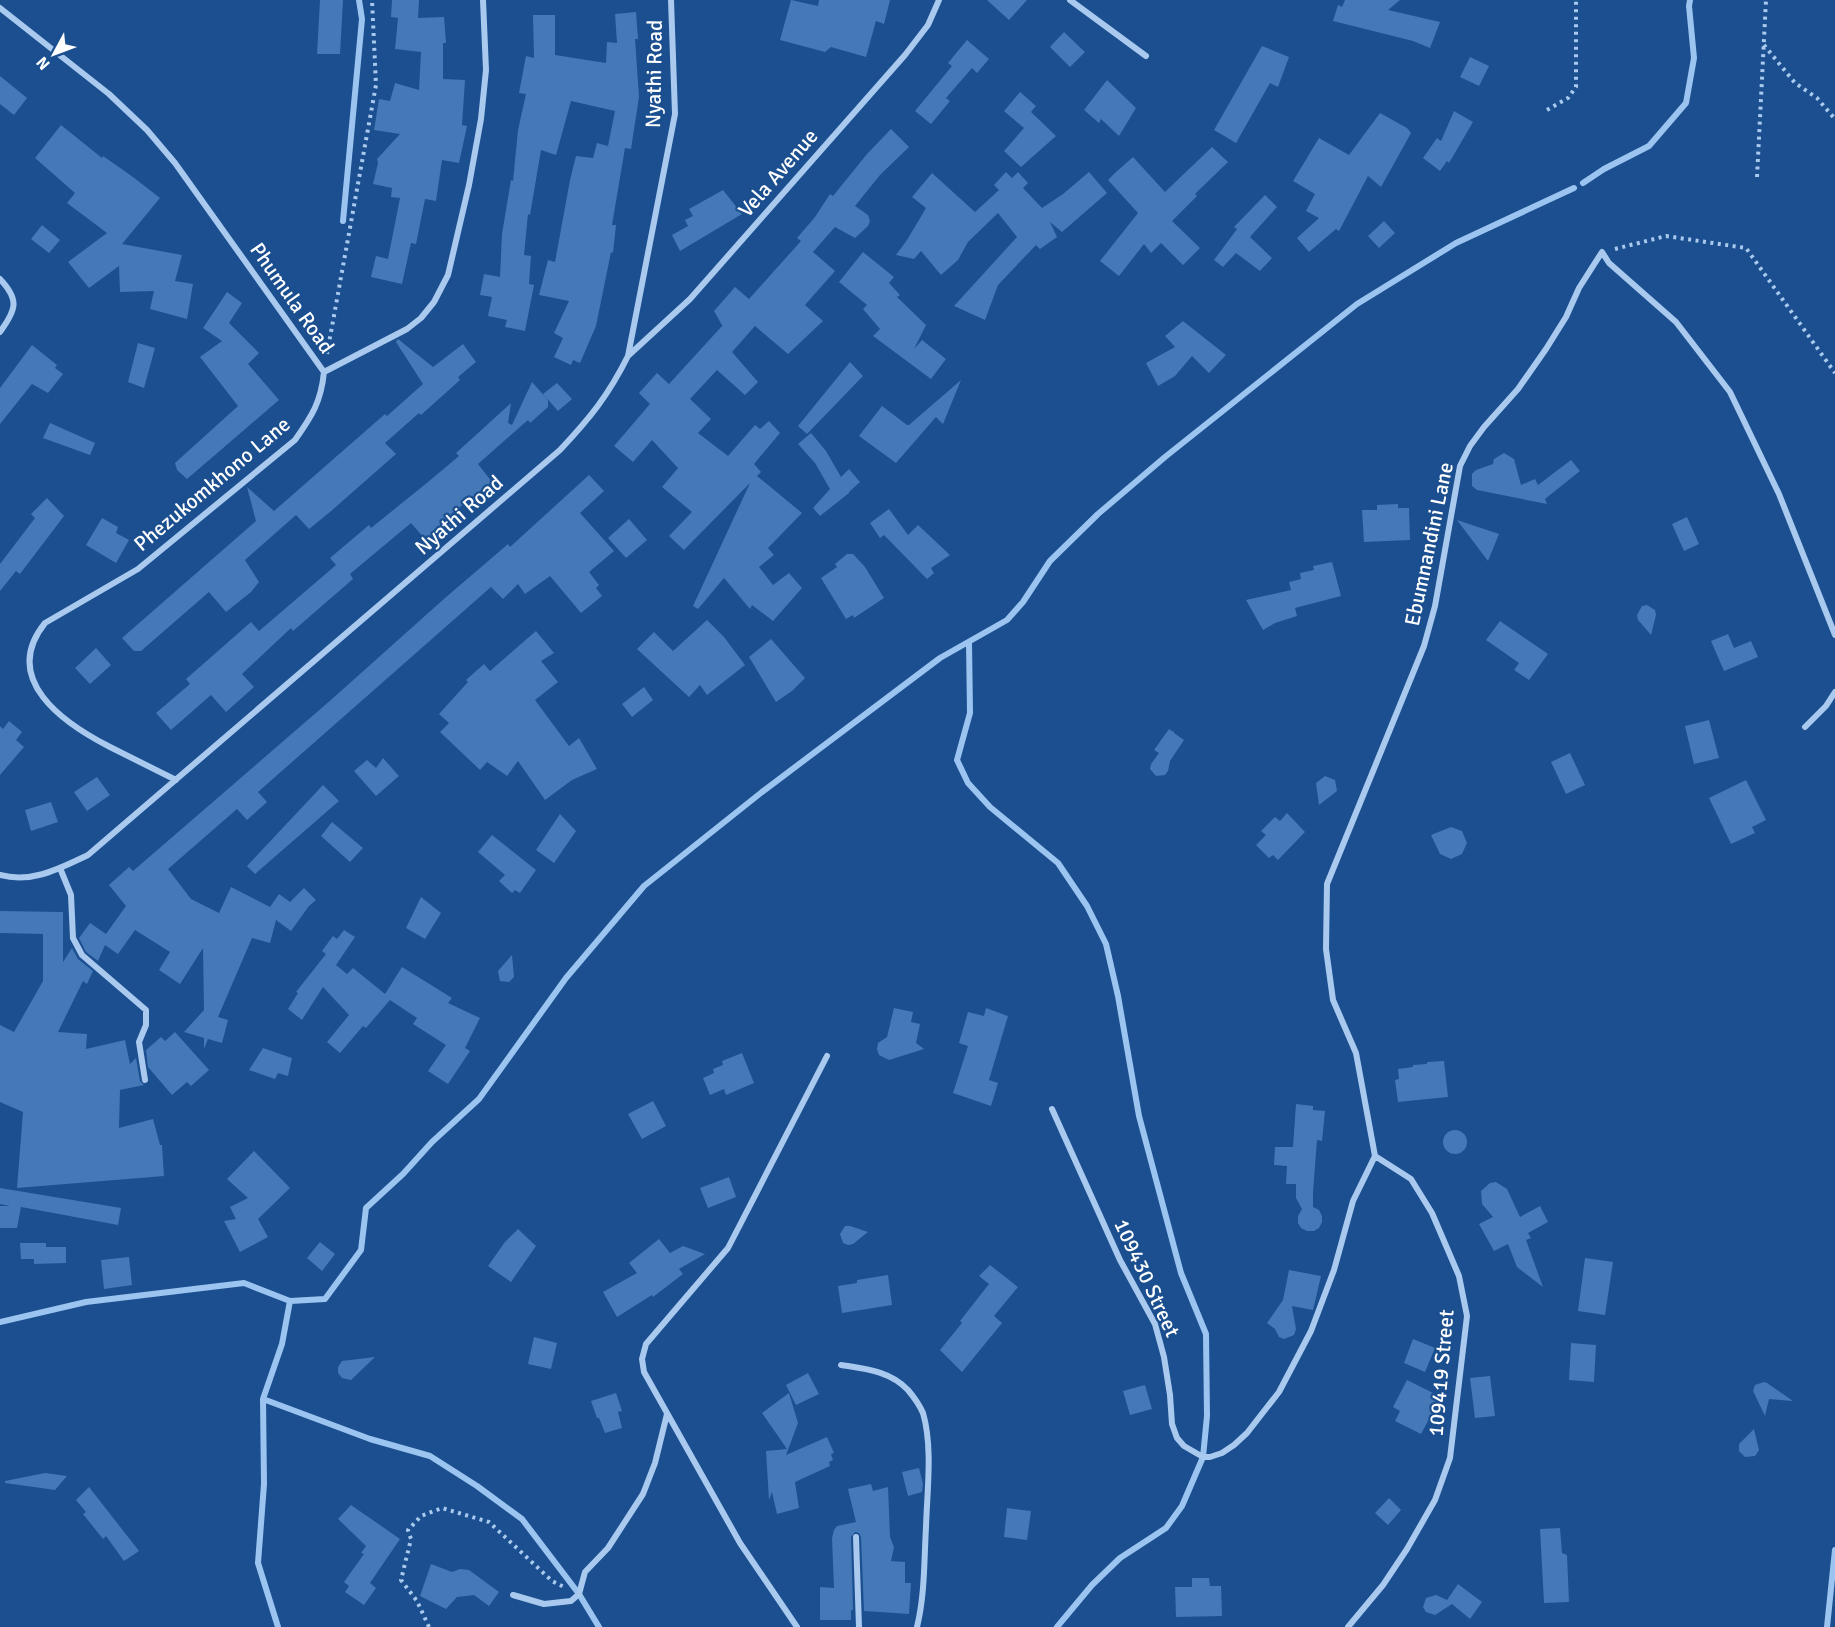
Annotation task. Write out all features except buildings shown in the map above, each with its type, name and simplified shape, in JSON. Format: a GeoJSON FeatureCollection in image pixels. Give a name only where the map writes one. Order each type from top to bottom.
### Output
{"type":"FeatureCollection","features":[{"type":"Feature","properties":{"kind":"street","name":"Phumula Road"},"geometry":{"type":"LineString","coordinates":[[0,8],[109,94],[147,130],[175,163],[324,372],[407,329],[421,318],[434,302],[448,275],[469,185],[481,119],[486,70],[483,0]]}},
{"type":"Feature","properties":{"kind":"street","name":"Nyathi Road"},"geometry":{"type":"LineString","coordinates":[[0,875],[10,878],[31,877],[60,868],[88,855],[560,450],[590,419],[612,388],[628,356],[675,114],[671,0]]}},
{"type":"Feature","properties":{"kind":"street","name":"Vela Avenue"},"geometry":{"type":"LineString","coordinates":[[628,356],[690,299],[905,55],[928,25],[939,0]]}},
{"type":"Feature","properties":{"kind":"street"},"geometry":{"type":"LineString","coordinates":[[1070,0],[1146,56]]}},
{"type":"Feature","properties":{"kind":"street"},"geometry":{"type":"LineString","coordinates":[[1602,252],[1609,263],[1676,322],[1730,392],[1779,494],[1835,635]]}},
{"type":"Feature","properties":{"kind":"street","name":"Ebumnandini Lane"},"geometry":{"type":"LineString","coordinates":[[1374,1156],[1356,1053],[1333,1000],[1326,949],[1327,884],[1424,645],[1435,606],[1460,466],[1479,433],[1502,409],[1546,349],[1566,317],[1579,288],[1602,252]]}},
{"type":"Feature","properties":{"kind":"street"},"geometry":{"type":"LineString","coordinates":[[0,279],[12,294],[14,307],[0,332]]}},
{"type":"Feature","properties":{"kind":"street","name":"Phezukomkhono Lane"},"geometry":{"type":"LineString","coordinates":[[26,641],[45,623],[138,569],[295,440],[312,417],[322,394],[324,372]]}},
{"type":"Feature","properties":{"kind":"street"},"geometry":{"type":"LineString","coordinates":[[1805,727],[1826,706],[1835,692]]}},
{"type":"Feature","properties":{"kind":"street"},"geometry":{"type":"LineString","coordinates":[[37,702],[76,730],[176,780]]}},
{"type":"Feature","properties":{"kind":"street"},"geometry":{"type":"LineString","coordinates":[[60,868],[70,895],[75,945],[82,955],[146,1010],[146,1025],[139,1042],[145,1080]]}},
{"type":"Feature","properties":{"kind":"street"},"geometry":{"type":"LineString","coordinates":[[797,1627],[740,1543],[644,1372],[642,1359],[646,1344],[728,1248],[827,1056]]}},
{"type":"Feature","properties":{"kind":"street","name":"109430 Street"},"geometry":{"type":"LineString","coordinates":[[1052,1109],[1120,1260],[1155,1324],[1164,1357],[1172,1424],[1177,1438],[1184,1446],[1203,1457],[1222,1453],[1234,1445],[1247,1433],[1280,1392],[1311,1331],[1334,1270],[1353,1201],[1374,1156]]}},
{"type":"Feature","properties":{"kind":"street","name":"109419 Street"},"geometry":{"type":"LineString","coordinates":[[1348,1627],[1383,1585],[1435,1500],[1450,1458],[1467,1316],[1459,1276],[1432,1213],[1411,1179],[1374,1156]]}},
{"type":"Feature","properties":{"kind":"street"},"geometry":{"type":"LineString","coordinates":[[841,1365],[869,1369],[893,1377],[909,1391],[922,1411],[926,1430],[928,1476],[923,1601],[917,1627]]}},
{"type":"Feature","properties":{"kind":"street"},"geometry":{"type":"LineString","coordinates":[[513,1595],[544,1604],[571,1602],[579,1594],[585,1572],[608,1548],[643,1494],[655,1463],[667,1413]]}},
{"type":"Feature","properties":{"kind":"street"},"geometry":{"type":"LineString","coordinates":[[856,1537],[859,1627]]}},
{"type":"Feature","properties":{"kind":"path"},"geometry":{"type":"LineString","coordinates":[[324,372],[376,85],[372,0]]}},
{"type":"Feature","properties":{"kind":"path"},"geometry":{"type":"LineString","coordinates":[[1547,110],[1568,98],[1576,87],[1576,0]]}},
{"type":"Feature","properties":{"kind":"path"},"geometry":{"type":"LineString","coordinates":[[1757,177],[1766,0]]}},
{"type":"Feature","properties":{"kind":"path"},"geometry":{"type":"LineString","coordinates":[[1763,43],[1795,83],[1817,98],[1835,119]]}},
{"type":"Feature","properties":{"kind":"path"},"geometry":{"type":"LineString","coordinates":[[1602,252],[1666,236],[1746,248],[1835,374]]}},
{"type":"Feature","properties":{"kind":"path"},"geometry":{"type":"LineString","coordinates":[[429,1627],[417,1601],[401,1580],[411,1539],[408,1530],[421,1516],[442,1508],[489,1522],[552,1581],[579,1594]]}},
{"type":"Feature","properties":{"kind":"waterway"},"geometry":{"type":"LineString","coordinates":[[343,221],[362,19],[359,0]]}},
{"type":"Feature","properties":{"kind":"waterway"},"geometry":{"type":"LineString","coordinates":[[1583,183],[1604,169],[1649,146],[1686,103],[1694,58],[1690,0]]}},
{"type":"Feature","properties":{"kind":"waterway"},"geometry":{"type":"LineString","coordinates":[[0,1322],[86,1302],[244,1283],[290,1301],[325,1299],[361,1250],[366,1208],[479,1099],[566,978],[644,886],[762,792],[940,658],[1007,620],[1023,602],[1050,561],[1098,514],[1165,457],[1357,304],[1456,243],[1574,188]]}},
{"type":"Feature","properties":{"kind":"waterway"},"geometry":{"type":"LineString","coordinates":[[969,642],[970,713],[957,760],[968,783],[990,807],[1058,863],[1087,906],[1106,944],[1118,996],[1139,1116],[1181,1273],[1206,1334],[1207,1416],[1203,1457],[1182,1506],[1166,1528],[1120,1558],[1092,1585],[1057,1627]]}},
{"type":"Feature","properties":{"kind":"waterway"},"geometry":{"type":"LineString","coordinates":[[278,1627],[258,1563],[264,1484],[263,1399],[282,1344],[290,1301]]}},
{"type":"Feature","properties":{"kind":"waterway"},"geometry":{"type":"LineString","coordinates":[[263,1399],[370,1439],[430,1456],[477,1486],[522,1519],[579,1594],[599,1627]]}},
{"type":"Feature","properties":{"kind":"waterway"},"geometry":{"type":"LineString","coordinates":[[1827,1627],[1835,1550]]}}]}
